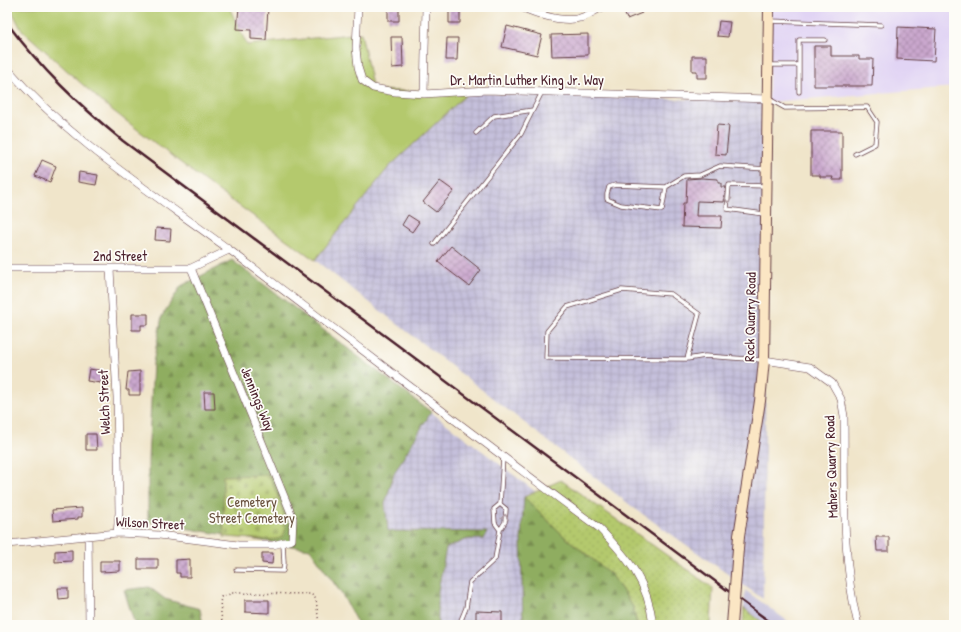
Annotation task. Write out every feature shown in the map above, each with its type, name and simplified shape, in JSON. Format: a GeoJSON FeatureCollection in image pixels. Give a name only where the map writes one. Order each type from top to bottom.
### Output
{"type":"FeatureCollection","features":[{"type":"Feature","properties":{"kind":"street","name":"Dr. Martin Luther King Jr. Way"},"geometry":{"type":"LineString","coordinates":[[358,7],[356,48],[358,67],[362,80],[373,88],[395,92],[424,94],[487,90],[768,99]]}},
{"type":"Feature","properties":{"kind":"street"},"geometry":{"type":"LineString","coordinates":[[424,94],[426,7]]}},
{"type":"Feature","properties":{"kind":"street"},"geometry":{"type":"LineString","coordinates":[[521,7],[534,12],[565,19],[579,18],[603,7]]}},
{"type":"Feature","properties":{"kind":"street","name":"Rock Quarry Road"},"geometry":{"type":"LineString","coordinates":[[732,625],[739,536],[760,401],[764,360],[769,7]]}},
{"type":"Feature","properties":{"kind":"street"},"geometry":{"type":"LineString","coordinates":[[7,68],[78,139],[118,170],[229,250],[599,528],[628,558],[649,600],[654,625]]}},
{"type":"Feature","properties":{"kind":"street","name":"2nd Street"},"geometry":{"type":"LineString","coordinates":[[7,268],[191,268],[229,250]]}},
{"type":"Feature","properties":{"kind":"street","name":"Jennings Way"},"geometry":{"type":"LineString","coordinates":[[191,268],[293,518],[292,540]]}},
{"type":"Feature","properties":{"kind":"street","name":"Welch Street"},"geometry":{"type":"LineString","coordinates":[[110,269],[118,397],[119,513],[117,533]]}},
{"type":"Feature","properties":{"kind":"street","name":"Mahers Quarry Road"},"geometry":{"type":"LineString","coordinates":[[764,360],[810,367],[832,383],[841,399],[844,416],[846,551],[850,593],[858,625]]}},
{"type":"Feature","properties":{"kind":"street","name":"Wilson Street"},"geometry":{"type":"LineString","coordinates":[[7,544],[117,533],[159,534],[238,544],[273,545],[292,540]]}},
{"type":"Feature","properties":{"kind":"street"},"geometry":{"type":"LineString","coordinates":[[88,536],[89,625]]}},
{"type":"Feature","properties":{"kind":"lane"},"geometry":{"type":"LineString","coordinates":[[769,21],[881,25]]}},
{"type":"Feature","properties":{"kind":"lane"},"geometry":{"type":"LineString","coordinates":[[799,92],[799,40],[825,40]]}},
{"type":"Feature","properties":{"kind":"lane"},"geometry":{"type":"LineString","coordinates":[[769,65],[799,65]]}},
{"type":"Feature","properties":{"kind":"lane"},"geometry":{"type":"LineString","coordinates":[[434,244],[520,134],[543,92]]}},
{"type":"Feature","properties":{"kind":"lane"},"geometry":{"type":"LineString","coordinates":[[768,99],[785,108],[867,107],[877,122],[875,144],[855,154]]}},
{"type":"Feature","properties":{"kind":"lane"},"geometry":{"type":"LineString","coordinates":[[476,133],[494,116],[533,110]]}},
{"type":"Feature","properties":{"kind":"lane"},"geometry":{"type":"LineString","coordinates":[[666,187],[662,210],[620,205],[607,199],[609,187],[615,185],[666,187],[684,176],[700,175],[720,166],[767,169]]}},
{"type":"Feature","properties":{"kind":"lane"},"geometry":{"type":"LineString","coordinates":[[766,214],[727,209],[729,185],[767,186]]}},
{"type":"Feature","properties":{"kind":"lane"},"geometry":{"type":"LineString","coordinates":[[687,359],[699,314],[671,294],[622,290],[567,306],[547,331],[546,358],[687,359],[705,356],[764,360]]}},
{"type":"Feature","properties":{"kind":"lane"},"geometry":{"type":"LineString","coordinates":[[500,530],[495,523],[494,509],[500,504],[503,457]]}},
{"type":"Feature","properties":{"kind":"lane"},"geometry":{"type":"LineString","coordinates":[[459,625],[466,608],[470,582],[495,559],[500,530],[505,522],[506,509],[500,504]]}},
{"type":"Feature","properties":{"kind":"lane"},"geometry":{"type":"LineString","coordinates":[[236,570],[283,571],[283,543]]}},
{"type":"Feature","properties":{"kind":"path"},"geometry":{"type":"LineString","coordinates":[[222,625],[222,614],[219,605],[221,598],[233,592],[311,594],[316,599],[318,625]]}},
{"type":"Feature","properties":{"kind":"shaded area"},"geometry":{"type":"Polygon","coordinates":[[[770,7],[954,7],[954,87],[769,102],[770,7]]]}},
{"type":"Feature","properties":{"kind":"shaded area"},"geometry":{"type":"Polygon","coordinates":[[[468,93],[769,102],[763,599],[634,508],[315,260],[388,168],[468,93]]]}},
{"type":"Feature","properties":{"kind":"shaded area"},"geometry":{"type":"Polygon","coordinates":[[[431,412],[536,492],[524,498],[521,539],[523,625],[438,625],[438,591],[446,548],[468,539],[484,539],[486,532],[388,531],[385,504],[394,473],[431,412]]]}},
{"type":"Feature","properties":{"kind":"shaded area"},"geometry":{"type":"Polygon","coordinates":[[[745,590],[793,625],[766,625],[744,608],[745,590]]]}},
{"type":"Feature","properties":{"kind":"green space"},"geometry":{"type":"Polygon","coordinates":[[[10,7],[229,7],[247,45],[361,33],[373,90],[468,93],[388,168],[315,260],[203,180],[103,103],[21,29],[10,7]]]}},
{"type":"Feature","properties":{"kind":"green space"},"geometry":{"type":"Polygon","coordinates":[[[232,260],[431,412],[394,473],[385,504],[388,531],[487,532],[484,539],[468,539],[446,548],[438,591],[438,625],[358,625],[343,596],[310,549],[148,522],[148,460],[153,363],[162,316],[181,286],[232,260]]]}},
{"type":"Feature","properties":{"kind":"green space","name":"Cemetery Street Cemetery"},"geometry":{"type":"Polygon","coordinates":[[[269,475],[282,508],[285,527],[284,534],[280,538],[269,540],[224,537],[223,476],[269,475]]]}},
{"type":"Feature","properties":{"kind":"green space"},"geometry":{"type":"Polygon","coordinates":[[[561,480],[713,588],[711,625],[637,625],[633,607],[524,497],[561,480]]]}},
{"type":"Feature","properties":{"kind":"green space"},"geometry":{"type":"Polygon","coordinates":[[[524,497],[565,537],[612,575],[633,607],[637,625],[523,625],[521,539],[524,497]]]}},
{"type":"Feature","properties":{"kind":"green space"},"geometry":{"type":"Polygon","coordinates":[[[149,587],[165,599],[200,609],[203,625],[135,625],[124,590],[149,587]]]}},
{"type":"Feature","properties":{"kind":"green space"},"geometry":{"type":"Polygon","coordinates":[[[744,608],[766,625],[743,625],[744,608]]]}},
{"type":"Feature","properties":{"kind":"building"},"geometry":{"type":"Polygon","coordinates":[[[239,7],[268,8],[266,40],[251,39],[251,30],[237,29],[239,7]]]}},
{"type":"Feature","properties":{"kind":"building"},"geometry":{"type":"Polygon","coordinates":[[[388,7],[399,7],[399,21],[388,21],[388,7]]]}},
{"type":"Feature","properties":{"kind":"building"},"geometry":{"type":"Polygon","coordinates":[[[449,7],[460,7],[460,23],[449,23],[449,7]]]}},
{"type":"Feature","properties":{"kind":"building"},"geometry":{"type":"Polygon","coordinates":[[[631,7],[639,7],[642,13],[627,19],[623,10],[631,7]]]}},
{"type":"Feature","properties":{"kind":"building"},"geometry":{"type":"Polygon","coordinates":[[[719,21],[730,22],[728,37],[717,36],[719,21]]]}},
{"type":"Feature","properties":{"kind":"building"},"geometry":{"type":"Polygon","coordinates":[[[507,26],[542,35],[537,55],[502,47],[507,26]]]}},
{"type":"Feature","properties":{"kind":"building"},"geometry":{"type":"Polygon","coordinates":[[[898,27],[936,29],[934,61],[897,59],[898,27]]]}},
{"type":"Feature","properties":{"kind":"building"},"geometry":{"type":"Polygon","coordinates":[[[588,34],[588,55],[552,56],[551,35],[588,34]]]}},
{"type":"Feature","properties":{"kind":"building"},"geometry":{"type":"Polygon","coordinates":[[[391,37],[402,37],[403,67],[392,68],[391,37]]]}},
{"type":"Feature","properties":{"kind":"building"},"geometry":{"type":"Polygon","coordinates":[[[447,38],[458,38],[457,60],[446,60],[447,38]]]}},
{"type":"Feature","properties":{"kind":"building"},"geometry":{"type":"Polygon","coordinates":[[[814,46],[831,46],[831,56],[859,56],[859,59],[873,59],[872,86],[814,86],[814,46]]]}},
{"type":"Feature","properties":{"kind":"building"},"geometry":{"type":"Polygon","coordinates":[[[692,56],[707,56],[707,78],[697,78],[697,71],[692,71],[692,56]]]}},
{"type":"Feature","properties":{"kind":"building"},"geometry":{"type":"Polygon","coordinates":[[[717,125],[729,126],[726,155],[715,154],[717,125]]]}},
{"type":"Feature","properties":{"kind":"building"},"geometry":{"type":"Polygon","coordinates":[[[811,131],[842,131],[842,180],[832,180],[833,177],[811,175],[811,131]]]}},
{"type":"Feature","properties":{"kind":"building"},"geometry":{"type":"Polygon","coordinates":[[[42,160],[56,166],[50,182],[35,176],[42,160]]]}},
{"type":"Feature","properties":{"kind":"building"},"geometry":{"type":"Polygon","coordinates":[[[79,172],[98,175],[96,185],[78,182],[79,172]]]}},
{"type":"Feature","properties":{"kind":"building"},"geometry":{"type":"Polygon","coordinates":[[[687,179],[718,179],[718,183],[721,183],[721,187],[726,187],[724,202],[697,201],[696,216],[722,216],[721,228],[682,227],[683,203],[686,203],[687,179]]]}},
{"type":"Feature","properties":{"kind":"building"},"geometry":{"type":"Polygon","coordinates":[[[440,181],[454,191],[436,212],[423,202],[440,181]]]}},
{"type":"Feature","properties":{"kind":"building"},"geometry":{"type":"Polygon","coordinates":[[[408,215],[419,222],[412,232],[402,225],[408,215]]]}},
{"type":"Feature","properties":{"kind":"building"},"geometry":{"type":"Polygon","coordinates":[[[156,228],[171,229],[170,241],[155,240],[156,228]]]}},
{"type":"Feature","properties":{"kind":"building"},"geometry":{"type":"Polygon","coordinates":[[[451,246],[481,270],[469,286],[438,262],[451,246]]]}},
{"type":"Feature","properties":{"kind":"building"},"geometry":{"type":"Polygon","coordinates":[[[132,314],[148,314],[148,325],[141,325],[141,330],[132,330],[132,314]]]}},
{"type":"Feature","properties":{"kind":"building"},"geometry":{"type":"Polygon","coordinates":[[[89,369],[103,371],[101,383],[87,381],[89,369]]]}},
{"type":"Feature","properties":{"kind":"building"},"geometry":{"type":"Polygon","coordinates":[[[140,371],[140,395],[129,395],[129,390],[126,390],[128,372],[140,371]]]}},
{"type":"Feature","properties":{"kind":"building"},"geometry":{"type":"Polygon","coordinates":[[[204,392],[214,392],[215,409],[205,409],[204,392]]]}},
{"type":"Feature","properties":{"kind":"building"},"geometry":{"type":"Polygon","coordinates":[[[86,434],[96,434],[97,450],[86,450],[86,434]]]}},
{"type":"Feature","properties":{"kind":"building"},"geometry":{"type":"Polygon","coordinates":[[[82,508],[82,517],[78,517],[78,519],[53,521],[52,510],[82,508]]]}},
{"type":"Feature","properties":{"kind":"building"},"geometry":{"type":"Polygon","coordinates":[[[876,537],[889,537],[889,551],[877,551],[876,537]]]}},
{"type":"Feature","properties":{"kind":"building"},"geometry":{"type":"Polygon","coordinates":[[[72,550],[72,561],[55,562],[55,551],[72,550]]]}},
{"type":"Feature","properties":{"kind":"building"},"geometry":{"type":"Polygon","coordinates":[[[262,553],[273,553],[272,564],[262,563],[262,553]]]}},
{"type":"Feature","properties":{"kind":"building"},"geometry":{"type":"Polygon","coordinates":[[[138,559],[158,559],[158,569],[138,569],[138,559]]]}},
{"type":"Feature","properties":{"kind":"building"},"geometry":{"type":"Polygon","coordinates":[[[190,559],[190,577],[180,577],[180,573],[176,573],[176,560],[190,559]]]}},
{"type":"Feature","properties":{"kind":"building"},"geometry":{"type":"Polygon","coordinates":[[[100,561],[120,561],[120,571],[100,572],[100,561]]]}},
{"type":"Feature","properties":{"kind":"building"},"geometry":{"type":"Polygon","coordinates":[[[58,588],[68,588],[68,598],[59,599],[58,588]]]}},
{"type":"Feature","properties":{"kind":"building"},"geometry":{"type":"Polygon","coordinates":[[[245,600],[269,600],[269,613],[245,612],[245,600]]]}},
{"type":"Feature","properties":{"kind":"building"},"geometry":{"type":"Polygon","coordinates":[[[476,611],[502,612],[502,625],[476,625],[476,611]]]}},
{"type":"Feature","properties":{"kind":"railway"},"geometry":{"type":"LineString","coordinates":[[7,23],[61,86],[123,141],[774,625]]}}]}
